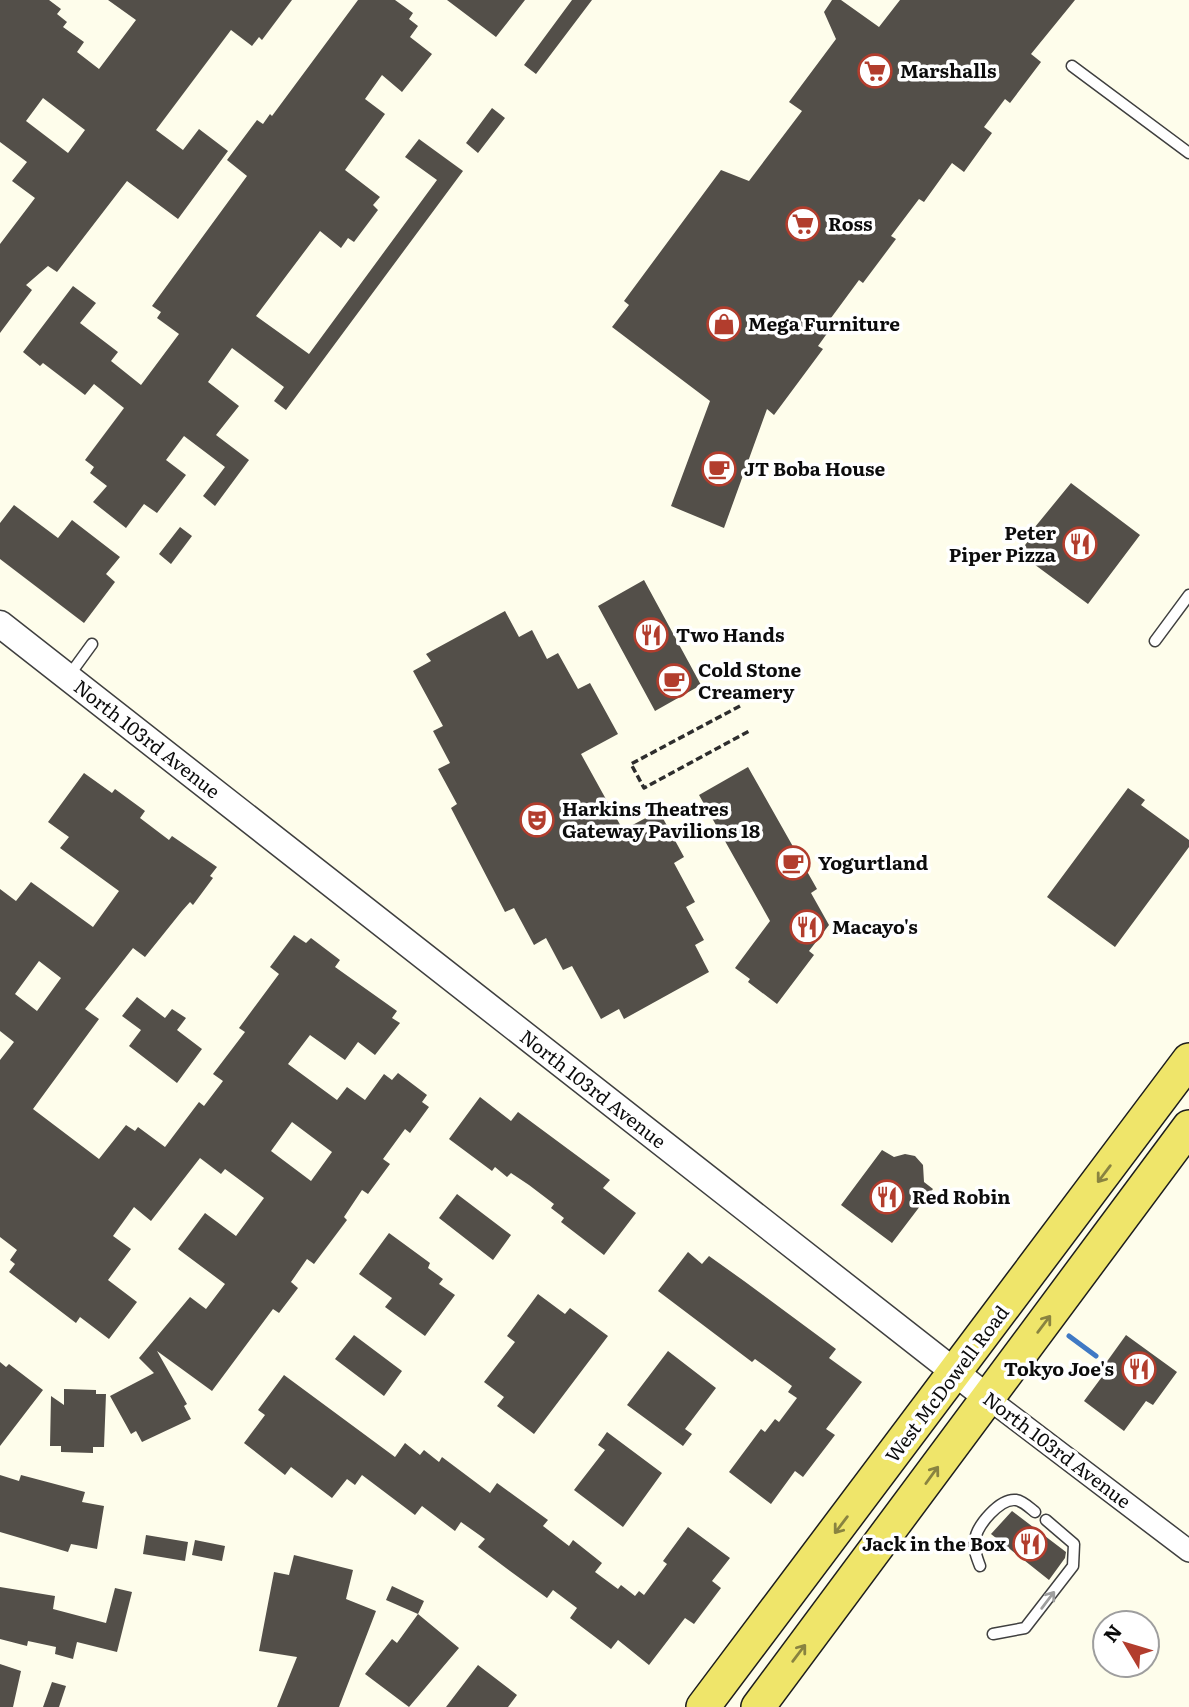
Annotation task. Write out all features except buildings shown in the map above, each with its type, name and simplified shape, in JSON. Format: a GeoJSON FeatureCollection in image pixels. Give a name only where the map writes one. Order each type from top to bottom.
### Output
{"type":"FeatureCollection","features":[{"type":"Feature","properties":{"kind":"main road","name":"West McDowell Road"},"geometry":{"type":"LineString","coordinates":[[703,1707],[1189,1060]]}},
{"type":"Feature","properties":{"kind":"main road"},"geometry":{"type":"LineString","coordinates":[[1105,1241],[1135,1167],[1189,1096]]}},
{"type":"Feature","properties":{"kind":"main road"},"geometry":{"type":"LineString","coordinates":[[758,1707],[1189,1127]]}},
{"type":"Feature","properties":{"kind":"street","name":"North 103rd Avenue"},"geometry":{"type":"LineString","coordinates":[[0,624],[989,1399],[1189,1551]]}},
{"type":"Feature","properties":{"kind":"lane"},"geometry":{"type":"LineString","coordinates":[[1072,66],[1189,153]]}},
{"type":"Feature","properties":{"kind":"lane"},"geometry":{"type":"LineString","coordinates":[[1156,641],[1189,595]]}},
{"type":"Feature","properties":{"kind":"lane"},"geometry":{"type":"LineString","coordinates":[[68,677],[92,645]]}},
{"type":"Feature","properties":{"kind":"lane"},"geometry":{"type":"LineString","coordinates":[[980,1566],[975,1551],[976,1533],[997,1507],[1017,1500],[1035,1512]]}},
{"type":"Feature","properties":{"kind":"lane"},"geometry":{"type":"LineString","coordinates":[[993,1634],[1025,1628],[1073,1566],[1076,1558],[1074,1544],[1046,1520]]}},
{"type":"Feature","properties":{"kind":"path"},"geometry":{"type":"LineString","coordinates":[[740,706],[631,764],[644,788],[751,730]]}},
{"type":"Feature","properties":{"kind":"waterway"},"geometry":{"type":"LineString","coordinates":[[1069,1336],[1096,1356]]}},
{"type":"Feature","properties":{"kind":"place","name":"Marshalls"},"geometry":{"type":"Point","coordinates":[875,71]}},
{"type":"Feature","properties":{"kind":"place","name":"Ross"},"geometry":{"type":"Point","coordinates":[803,224]}},
{"type":"Feature","properties":{"kind":"place","name":"Mega Furniture"},"geometry":{"type":"Point","coordinates":[724,324]}},
{"type":"Feature","properties":{"kind":"place","name":"JT Boba House"},"geometry":{"type":"Point","coordinates":[719,469]}},
{"type":"Feature","properties":{"kind":"place","name":"Peter Piper Pizza"},"geometry":{"type":"Point","coordinates":[1080,544]}},
{"type":"Feature","properties":{"kind":"place","name":"Two Hands"},"geometry":{"type":"Point","coordinates":[651,635]}},
{"type":"Feature","properties":{"kind":"place","name":"Cold Stone Creamery"},"geometry":{"type":"Point","coordinates":[674,681]}},
{"type":"Feature","properties":{"kind":"place","name":"Harkins Theatres Gateway Pavilions 18"},"geometry":{"type":"Point","coordinates":[537,820]}},
{"type":"Feature","properties":{"kind":"place","name":"Yogurtland"},"geometry":{"type":"Point","coordinates":[793,863]}},
{"type":"Feature","properties":{"kind":"place","name":"Macayo's"},"geometry":{"type":"Point","coordinates":[807,927]}},
{"type":"Feature","properties":{"kind":"place","name":"Red Robin"},"geometry":{"type":"Point","coordinates":[887,1197]}},
{"type":"Feature","properties":{"kind":"place","name":"Tokyo Joe's"},"geometry":{"type":"Point","coordinates":[1139,1369]}},
{"type":"Feature","properties":{"kind":"place","name":"Jack in the Box"},"geometry":{"type":"Point","coordinates":[1030,1544]}}]}
